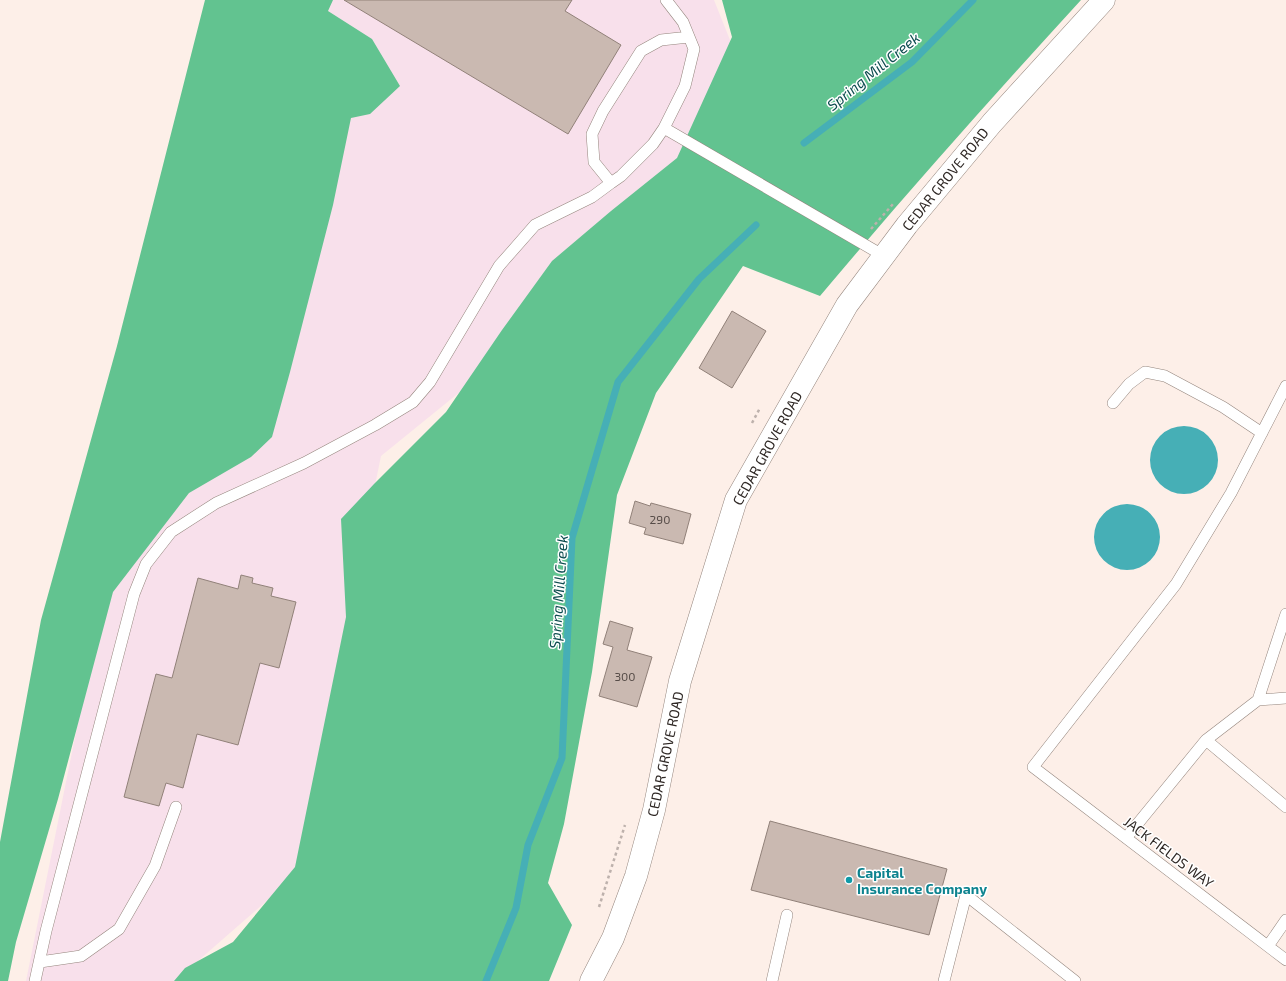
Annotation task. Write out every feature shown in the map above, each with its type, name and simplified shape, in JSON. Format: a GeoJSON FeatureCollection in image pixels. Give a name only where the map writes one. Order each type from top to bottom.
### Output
{"type":"FeatureCollection","features":[{"type":"Feature","properties":{"kind":"street","name":"CEDAR GROVE ROAD"},"geometry":{"type":"LineString","coordinates":[[591,981],[613,938],[636,876],[654,810],[680,681],[736,500],[848,305],[884,256],[907,225],[992,123],[1104,0]]}},
{"type":"Feature","properties":{"kind":"lane"},"geometry":{"type":"LineString","coordinates":[[35,981],[50,917],[134,594],[146,564],[171,532],[216,503],[304,463],[375,425],[413,402],[430,382],[499,266],[535,224],[592,197],[621,176],[653,144],[664,128],[684,86],[694,49],[684,22],[666,0]]}},
{"type":"Feature","properties":{"kind":"lane"},"geometry":{"type":"LineString","coordinates":[[611,183],[594,162],[592,134],[603,110],[641,51],[661,40],[689,37]]}},
{"type":"Feature","properties":{"kind":"lane"},"geometry":{"type":"LineString","coordinates":[[664,128],[884,256]]}},
{"type":"Feature","properties":{"kind":"lane"},"geometry":{"type":"LineString","coordinates":[[1113,403],[1129,384],[1145,372],[1165,376],[1223,407],[1262,433],[1286,386]]}},
{"type":"Feature","properties":{"kind":"lane","name":"JACK FIELDS WAY"},"geometry":{"type":"LineString","coordinates":[[1262,433],[1231,493],[1176,584],[1033,767],[1286,960]]}},
{"type":"Feature","properties":{"kind":"lane"},"geometry":{"type":"LineString","coordinates":[[1258,700],[1286,614]]}},
{"type":"Feature","properties":{"kind":"lane"},"geometry":{"type":"LineString","coordinates":[[1126,838],[1206,740],[1258,700],[1286,698]]}},
{"type":"Feature","properties":{"kind":"lane"},"geometry":{"type":"LineString","coordinates":[[1206,740],[1286,807]]}},
{"type":"Feature","properties":{"kind":"lane"},"geometry":{"type":"LineString","coordinates":[[40,962],[81,956],[119,929],[155,866],[176,807]]}},
{"type":"Feature","properties":{"kind":"lane"},"geometry":{"type":"LineString","coordinates":[[944,981],[966,895],[1075,981]]}},
{"type":"Feature","properties":{"kind":"lane"},"geometry":{"type":"LineString","coordinates":[[772,981],[787,915]]}},
{"type":"Feature","properties":{"kind":"lane"},"geometry":{"type":"LineString","coordinates":[[1268,946],[1286,920]]}},
{"type":"Feature","properties":{"kind":"shaded area"},"geometry":{"type":"Polygon","coordinates":[[[281,0],[714,0],[770,140],[381,456],[295,876],[175,981],[26,981],[113,548],[281,0]]]}},
{"type":"Feature","properties":{"kind":"green space"},"geometry":{"type":"Polygon","coordinates":[[[205,0],[333,0],[328,11],[372,39],[400,86],[370,114],[351,118],[333,205],[272,437],[251,457],[189,493],[113,592],[58,799],[16,942],[8,981],[0,981],[0,842],[41,620],[117,346],[205,0]]]}},
{"type":"Feature","properties":{"kind":"green space"},"geometry":{"type":"Polygon","coordinates":[[[722,0],[1081,0],[949,146],[820,296],[743,266],[656,393],[617,495],[592,672],[564,824],[548,883],[572,925],[549,981],[174,981],[185,968],[233,942],[295,867],[346,617],[341,519],[446,412],[502,330],[552,261],[677,158],[732,37],[722,0]]]}},
{"type":"Feature","properties":{"kind":"water"},"geometry":{"type":"Polygon","coordinates":[[[1184,426],[1197,429],[1208,436],[1215,447],[1218,460],[1215,473],[1208,484],[1197,491],[1184,494],[1171,491],[1160,484],[1153,473],[1150,460],[1153,447],[1160,436],[1171,429],[1184,426]]]}},
{"type":"Feature","properties":{"kind":"water"},"geometry":{"type":"Polygon","coordinates":[[[1121,504],[1133,504],[1145,509],[1155,519],[1160,531],[1158,550],[1145,565],[1133,570],[1121,570],[1109,565],[1099,555],[1094,543],[1094,531],[1099,519],[1109,509],[1121,504]]]}},
{"type":"Feature","properties":{"kind":"building"},"geometry":{"type":"Polygon","coordinates":[[[344,0],[572,0],[565,11],[621,45],[568,134],[344,0]]]}},
{"type":"Feature","properties":{"kind":"building"},"geometry":{"type":"Polygon","coordinates":[[[732,311],[766,331],[732,388],[699,368],[732,311]]]}},
{"type":"Feature","properties":{"kind":"building"},"geometry":{"type":"Polygon","coordinates":[[[635,501],[650,506],[651,503],[691,514],[683,544],[644,534],[646,528],[629,523],[635,501]]]}},
{"type":"Feature","properties":{"kind":"building"},"geometry":{"type":"Polygon","coordinates":[[[241,575],[253,578],[252,583],[273,588],[271,596],[296,602],[279,668],[260,663],[238,745],[197,734],[183,788],[166,783],[159,806],[124,797],[156,674],[172,678],[198,578],[238,589],[241,575]]]}},
{"type":"Feature","properties":{"kind":"building"},"geometry":{"type":"Polygon","coordinates":[[[610,621],[633,628],[627,650],[652,657],[637,707],[599,696],[613,647],[603,644],[610,621]]]}},
{"type":"Feature","properties":{"kind":"building","name":"Capital Insurance Company"},"geometry":{"type":"Polygon","coordinates":[[[770,821],[947,869],[929,935],[751,890],[770,821]]]}},
{"type":"Feature","properties":{"kind":"waterway","name":"Spring Mill Creek"},"geometry":{"type":"LineString","coordinates":[[804,143],[912,62],[973,0]]}},
{"type":"Feature","properties":{"kind":"waterway","name":"Spring Mill Creek"},"geometry":{"type":"LineString","coordinates":[[486,981],[516,908],[528,845],[562,758],[572,538],[618,382],[699,279],[756,225]]}},
{"type":"Feature","properties":{"kind":"place","name":"Capital Insurance Company"},"geometry":{"type":"Point","coordinates":[849,880]}}]}
